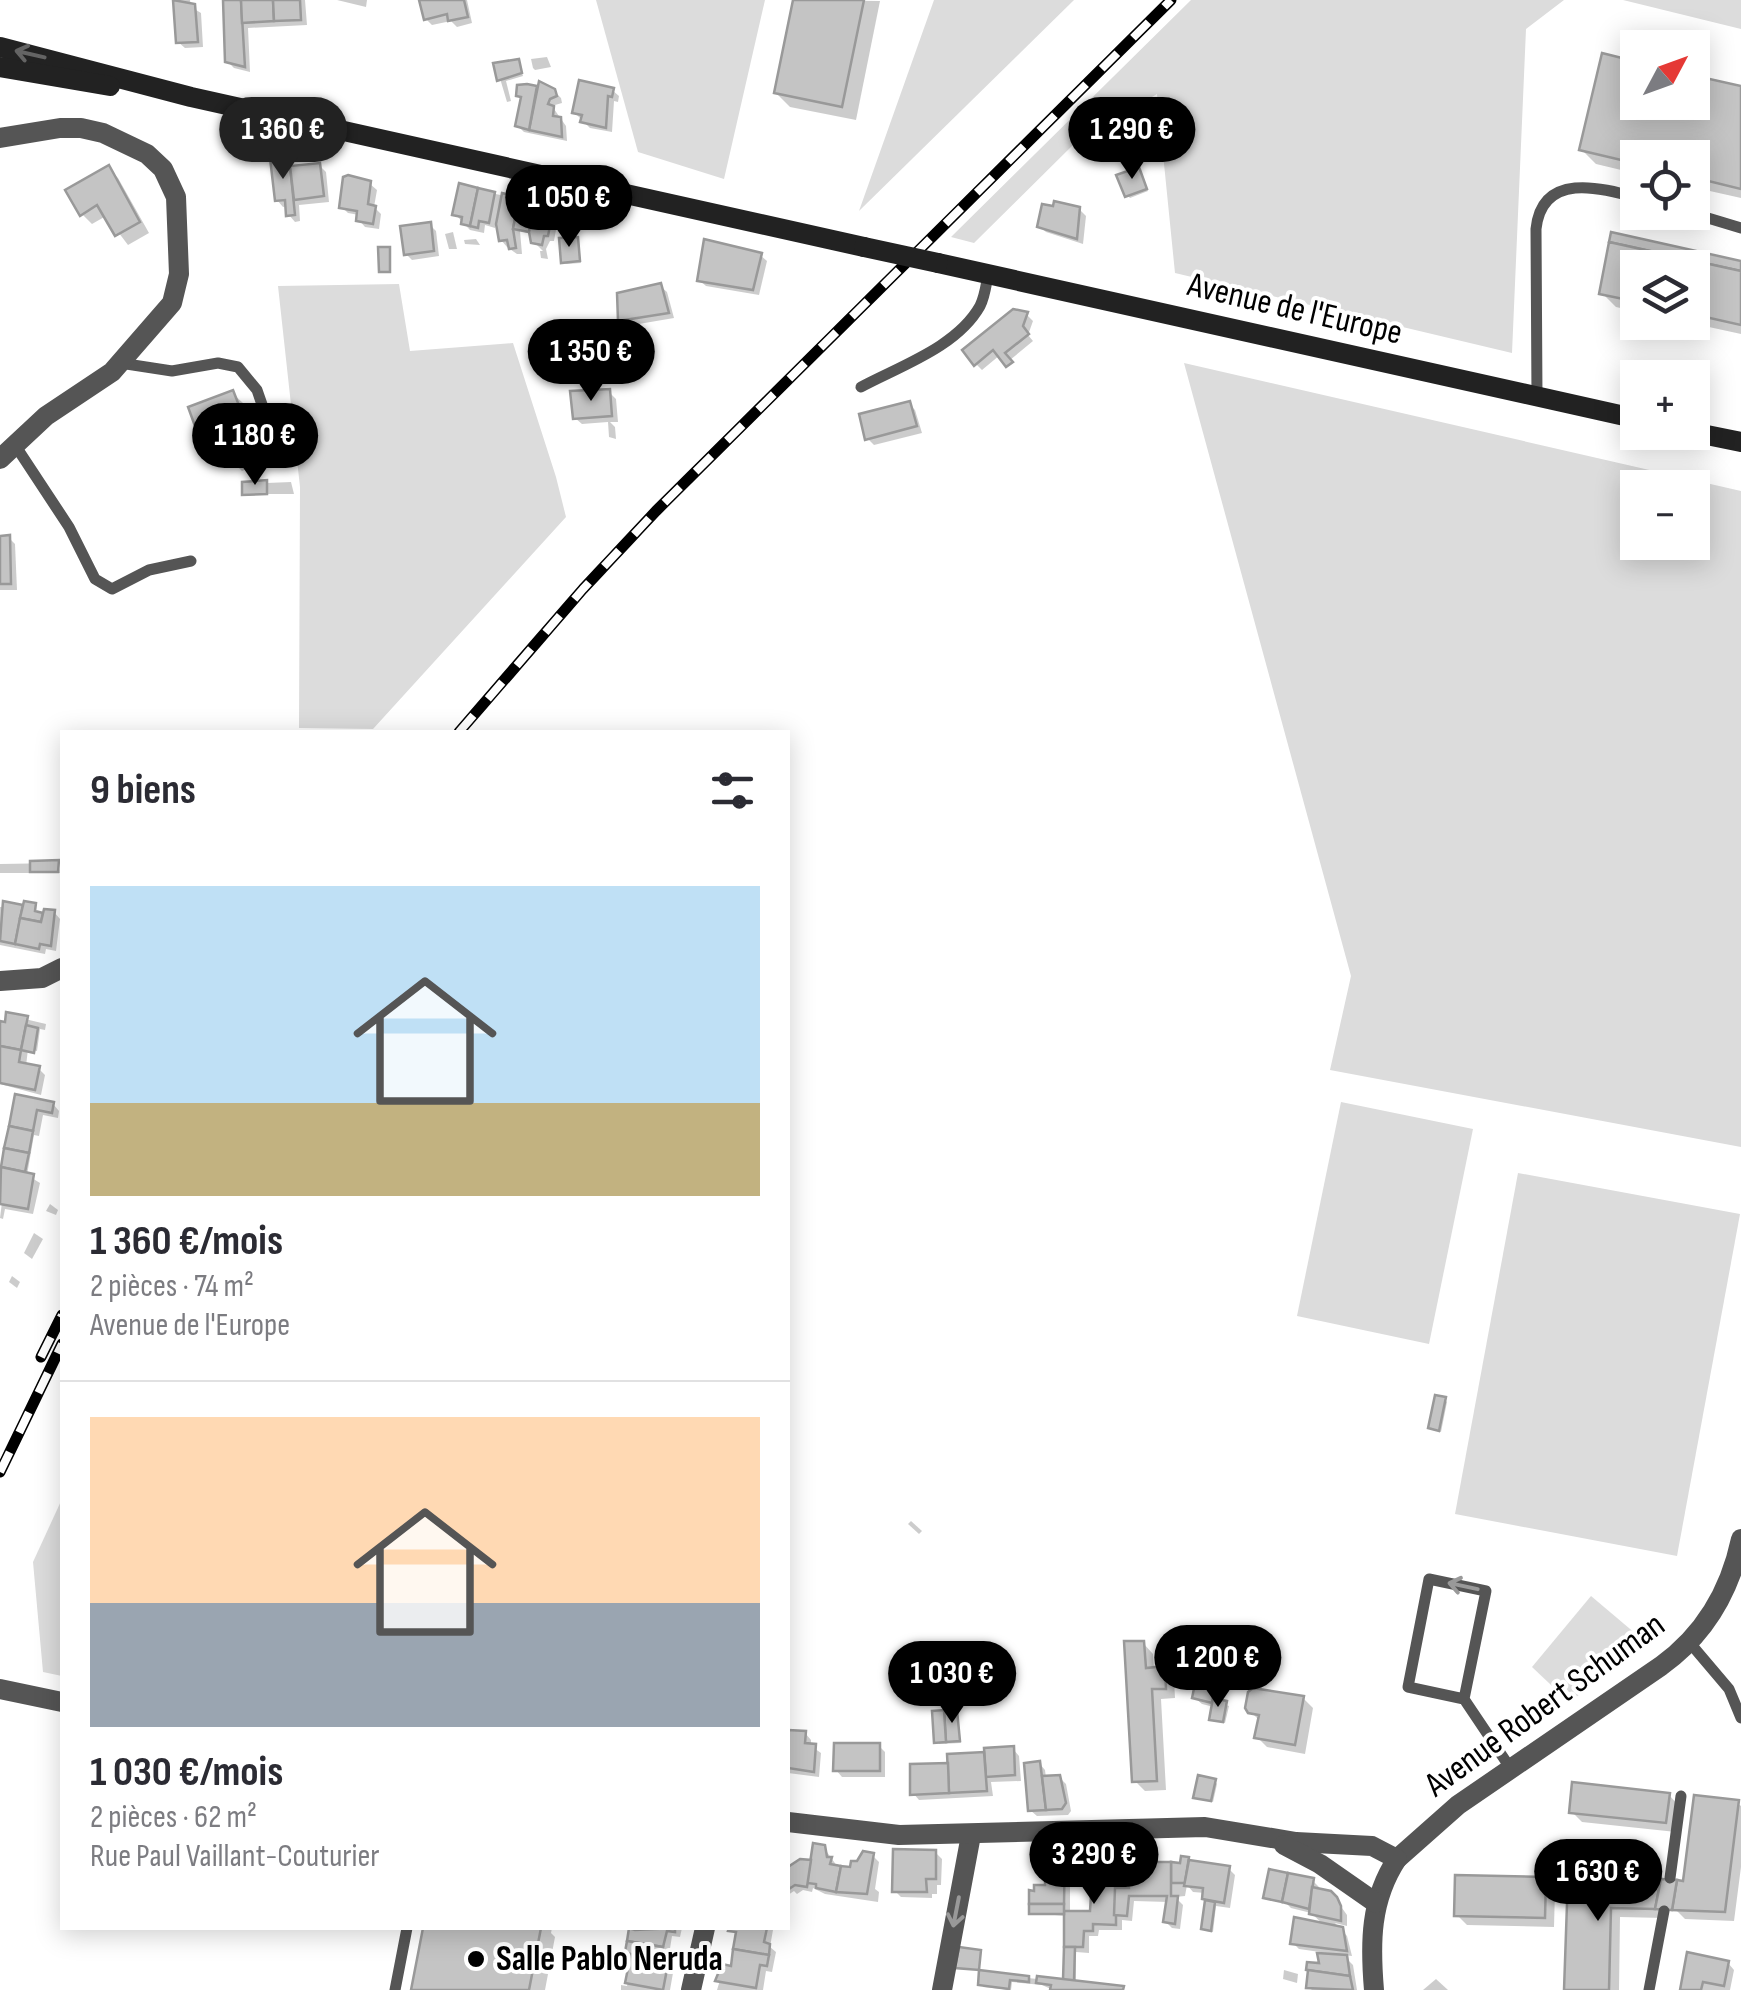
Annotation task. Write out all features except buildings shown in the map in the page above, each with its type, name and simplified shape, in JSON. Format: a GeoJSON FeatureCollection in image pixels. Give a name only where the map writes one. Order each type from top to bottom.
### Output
{"type":"FeatureCollection","features":[{"type":"Feature","properties":{"kind":"main road"},"geometry":{"type":"LineString","coordinates":[[0,48],[192,98]]}},
{"type":"Feature","properties":{"kind":"main road"},"geometry":{"type":"LineString","coordinates":[[0,67],[192,98]]}},
{"type":"Feature","properties":{"kind":"main road","name":"Avenue de l'Europe"},"geometry":{"type":"LineString","coordinates":[[192,98],[1620,415]]}},
{"type":"Feature","properties":{"kind":"main road"},"geometry":{"type":"LineString","coordinates":[[1710,436],[1741,442]]}},
{"type":"Feature","properties":{"kind":"street"},"geometry":{"type":"LineString","coordinates":[[0,138],[60,128],[93,130],[137,148],[156,161],[169,178],[176,197],[180,274],[176,293],[165,312],[120,363],[104,379],[46,416],[8,452]]}},
{"type":"Feature","properties":{"kind":"street"},"geometry":{"type":"LineString","coordinates":[[0,981],[42,978],[60,969]]}},
{"type":"Feature","properties":{"kind":"street","name":"Avenue Robert Schuman"},"geometry":{"type":"LineString","coordinates":[[1397,1859],[1443,1817],[1690,1643],[1718,1604],[1741,1540]]}},
{"type":"Feature","properties":{"kind":"street"},"geometry":{"type":"LineString","coordinates":[[0,1688],[60,1702]]}},
{"type":"Feature","properties":{"kind":"street"},"geometry":{"type":"LineString","coordinates":[[790,1822],[882,1834],[971,1835],[1189,1827],[1296,1842],[1372,1846],[1397,1859],[1376,1904],[1372,1939],[1374,1990]]}},
{"type":"Feature","properties":{"kind":"street"},"geometry":{"type":"LineString","coordinates":[[942,1990],[971,1835]]}},
{"type":"Feature","properties":{"kind":"street"},"geometry":{"type":"LineString","coordinates":[[1264,1836],[1306,1855],[1376,1904]]}},
{"type":"Feature","properties":{"kind":"street"},"geometry":{"type":"LineString","coordinates":[[690,1990],[705,1930]]}},
{"type":"Feature","properties":{"kind":"lane"},"geometry":{"type":"LineString","coordinates":[[1537,397],[1536,229],[1541,209],[1556,195],[1579,186],[1620,193]]}},
{"type":"Feature","properties":{"kind":"lane"},"geometry":{"type":"LineString","coordinates":[[1710,219],[1741,228]]}},
{"type":"Feature","properties":{"kind":"lane"},"geometry":{"type":"LineString","coordinates":[[861,387],[961,330],[979,307],[988,275]]}},
{"type":"Feature","properties":{"kind":"lane"},"geometry":{"type":"LineString","coordinates":[[120,363],[172,371],[218,363],[238,367],[257,390],[274,439]]}},
{"type":"Feature","properties":{"kind":"lane"},"geometry":{"type":"LineString","coordinates":[[8,452],[68,527],[100,584],[112,589],[149,570],[192,561]]}},
{"type":"Feature","properties":{"kind":"lane"},"geometry":{"type":"LineString","coordinates":[[1464,1699],[1486,1591],[1429,1579],[1408,1687],[1464,1699],[1510,1769]]}},
{"type":"Feature","properties":{"kind":"lane"},"geometry":{"type":"LineString","coordinates":[[1690,1643],[1729,1689],[1741,1718]]}},
{"type":"Feature","properties":{"kind":"lane"},"geometry":{"type":"LineString","coordinates":[[1670,1878],[1681,1796]]}},
{"type":"Feature","properties":{"kind":"lane"},"geometry":{"type":"LineString","coordinates":[[1649,1990],[1664,1912]]}},
{"type":"Feature","properties":{"kind":"lane"},"geometry":{"type":"LineString","coordinates":[[395,1990],[407,1930]]}},
{"type":"Feature","properties":{"kind":"shaded area"},"geometry":{"type":"Polygon","coordinates":[[[596,0],[765,0],[724,179],[638,152],[596,0]]]}},
{"type":"Feature","properties":{"kind":"shaded area"},"geometry":{"type":"Polygon","coordinates":[[[934,0],[1074,0],[859,211],[934,0]]]}},
{"type":"Feature","properties":{"kind":"shaded area"},"geometry":{"type":"Polygon","coordinates":[[[1191,0],[1564,0],[1526,29],[1512,353],[1175,273],[1157,94],[1076,142],[974,243],[951,237],[1191,0]]]}},
{"type":"Feature","properties":{"kind":"shaded area"},"geometry":{"type":"Polygon","coordinates":[[[1623,0],[1741,0],[1741,29],[1623,0]]]}},
{"type":"Feature","properties":{"kind":"shaded area"},"geometry":{"type":"Polygon","coordinates":[[[399,284],[410,351],[513,343],[566,517],[373,729],[299,728],[300,487],[278,286],[399,284]]]}},
{"type":"Feature","properties":{"kind":"shaded area"},"geometry":{"type":"Polygon","coordinates":[[[1184,363],[1650,470],[1620,470],[1620,560],[1710,560],[1710,484],[1741,491],[1741,1147],[1330,1070],[1351,976],[1184,363]]]}},
{"type":"Feature","properties":{"kind":"shaded area"},"geometry":{"type":"Polygon","coordinates":[[[1341,1102],[1473,1129],[1429,1344],[1297,1316],[1341,1102]]]}},
{"type":"Feature","properties":{"kind":"shaded area"},"geometry":{"type":"Polygon","coordinates":[[[1518,1173],[1740,1214],[1677,1556],[1455,1514],[1518,1173]]]}},
{"type":"Feature","properties":{"kind":"shaded area"},"geometry":{"type":"Polygon","coordinates":[[[60,1503],[60,1676],[43,1672],[33,1562],[60,1503]]]}},
{"type":"Feature","properties":{"kind":"shaded area"},"geometry":{"type":"Polygon","coordinates":[[[1591,1596],[1649,1645],[1569,1702],[1532,1667],[1591,1596]]]}},
{"type":"Feature","properties":{"kind":"railway"},"geometry":{"type":"LineString","coordinates":[[461,730],[656,511],[1171,0]]}},
{"type":"Feature","properties":{"kind":"railway"},"geometry":{"type":"LineString","coordinates":[[41,1357],[60,1319]]}},
{"type":"Feature","properties":{"kind":"railway"},"geometry":{"type":"LineString","coordinates":[[0,1472],[60,1348]]}},
{"type":"Feature","properties":{"kind":"place","name":"Salle Pablo Neruda"},"geometry":{"type":"Point","coordinates":[476,1959]}}]}
